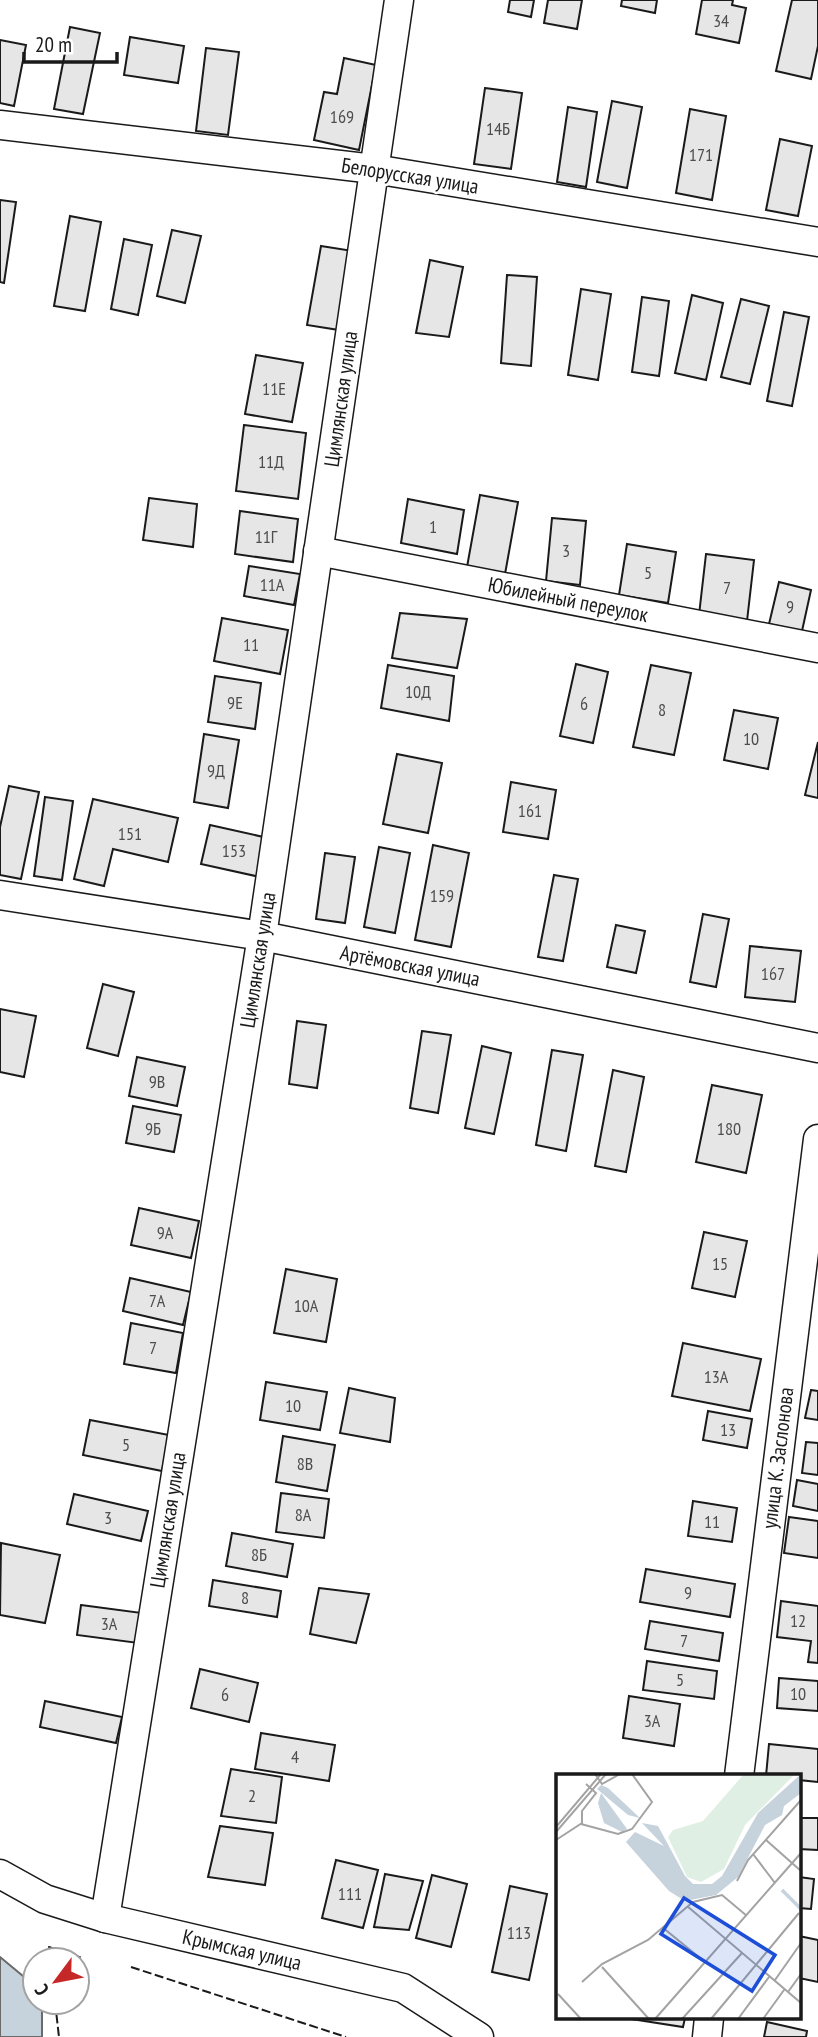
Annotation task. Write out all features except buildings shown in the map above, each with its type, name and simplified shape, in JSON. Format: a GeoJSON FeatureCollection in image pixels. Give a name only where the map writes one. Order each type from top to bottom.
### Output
{"type":"FeatureCollection","features":[{"type":"Feature","properties":{"kind":"street","name":"Цимлянская улица"},"geometry":{"type":"LineString","coordinates":[[105,1918],[262,936],[399,0]]}},
{"type":"Feature","properties":{"kind":"street","name":"Белорусская улица"},"geometry":{"type":"LineString","coordinates":[[0,125],[374,169],[818,242]]}},
{"type":"Feature","properties":{"kind":"street","name":"Юбилейный переулок"},"geometry":{"type":"LineString","coordinates":[[318,551],[818,648]]}},
{"type":"Feature","properties":{"kind":"street","name":"Артёмовская улица"},"geometry":{"type":"LineString","coordinates":[[0,895],[262,936],[818,1048]]}},
{"type":"Feature","properties":{"kind":"street","name":"улица К. Заслонова"},"geometry":{"type":"LineString","coordinates":[[739,1774],[818,1139]]}},
{"type":"Feature","properties":{"kind":"street","name":"Крымская улица"},"geometry":{"type":"LineString","coordinates":[[0,1874],[46,1899],[105,1918],[403,1988],[479,2037]]}},
{"type":"Feature","properties":{"kind":"shaded area"},"geometry":{"type":"Polygon","coordinates":[[[0,1957],[21,1974],[21,2016],[42,2016],[42,2037],[0,2037],[0,1957]]]}},
{"type":"Feature","properties":{"kind":"fence"},"geometry":{"type":"LineString","coordinates":[[131,1967],[346,2037]]}},
{"type":"Feature","properties":{"kind":"fence"},"geometry":{"type":"LineString","coordinates":[[57,2016],[59,2037]]}}]}
